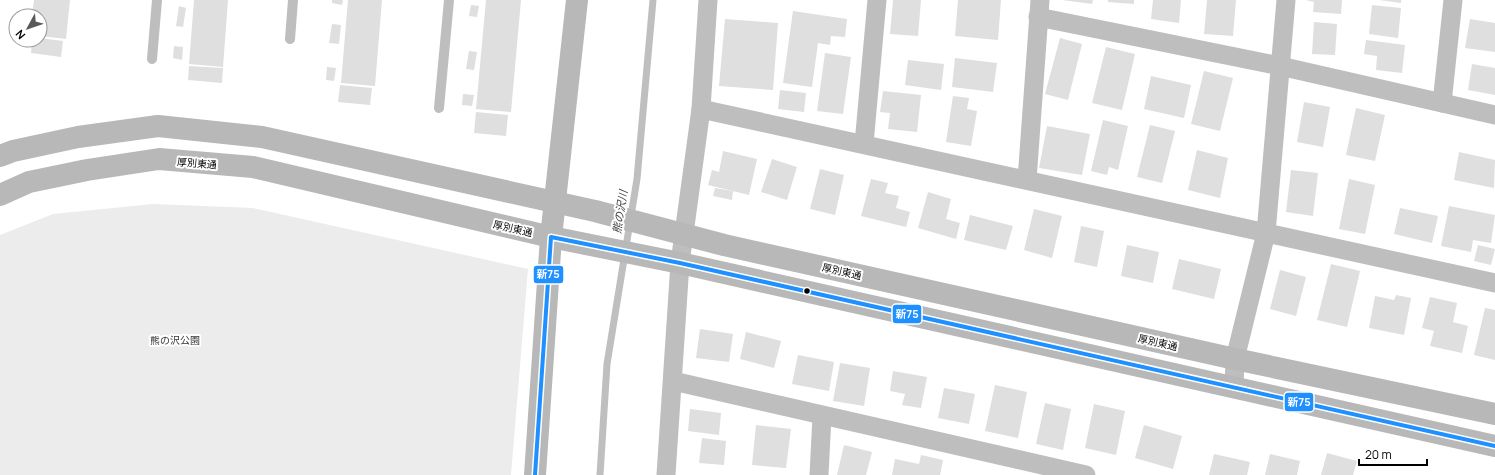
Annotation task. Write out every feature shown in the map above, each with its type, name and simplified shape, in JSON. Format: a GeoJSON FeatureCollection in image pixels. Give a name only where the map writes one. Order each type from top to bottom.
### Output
{"type":"FeatureCollection","features":[{"type":"Feature","properties":{"kind":"street"},"geometry":{"type":"LineString","coordinates":[[535,475],[551,237],[577,0]]}},
{"type":"Feature","properties":{"kind":"street"},"geometry":{"type":"LineString","coordinates":[[666,475],[680,263],[701,109],[708,0]]}},
{"type":"Feature","properties":{"kind":"street"},"geometry":{"type":"LineString","coordinates":[[864,144],[877,0]]}},
{"type":"Feature","properties":{"kind":"street"},"geometry":{"type":"LineString","coordinates":[[1234,388],[1235,359],[1266,233],[1286,0]]}},
{"type":"Feature","properties":{"kind":"street"},"geometry":{"type":"LineString","coordinates":[[1442,103],[1453,0]]}},
{"type":"Feature","properties":{"kind":"street"},"geometry":{"type":"LineString","coordinates":[[1027,180],[1039,8],[1280,66],[1495,115]]}},
{"type":"Feature","properties":{"kind":"street"},"geometry":{"type":"LineString","coordinates":[[701,109],[1495,283]]}},
{"type":"Feature","properties":{"kind":"street","name":"厚別東通"},"geometry":{"type":"LineString","coordinates":[[0,156],[13,151],[78,137],[158,126],[262,137],[555,204],[595,211],[724,245],[1235,359],[1495,414]]}},
{"type":"Feature","properties":{"kind":"street","name":"厚別東通"},"geometry":{"type":"LineString","coordinates":[[0,195],[29,182],[87,170],[159,159],[253,168],[551,237],[680,263],[1495,446]]}},
{"type":"Feature","properties":{"kind":"street"},"geometry":{"type":"LineString","coordinates":[[673,381],[1086,475]]}},
{"type":"Feature","properties":{"kind":"street"},"geometry":{"type":"LineString","coordinates":[[819,475],[822,416]]}},
{"type":"Feature","properties":{"kind":"lane"},"geometry":{"type":"LineString","coordinates":[[152,59],[157,0]]}},
{"type":"Feature","properties":{"kind":"lane"},"geometry":{"type":"LineString","coordinates":[[290,39],[293,0]]}},
{"type":"Feature","properties":{"kind":"lane"},"geometry":{"type":"LineString","coordinates":[[439,108],[449,0]]}},
{"type":"Feature","properties":{"kind":"green space","name":"熊の沢公園"},"geometry":{"type":"Polygon","coordinates":[[[153,204],[253,208],[528,269],[511,475],[0,475],[0,235],[53,214],[153,204]]]}},
{"type":"Feature","properties":{"kind":"building"},"geometry":{"type":"Polygon","coordinates":[[[34,0],[70,0],[66,39],[48,37],[48,8],[33,8],[34,0]]]}},
{"type":"Feature","properties":{"kind":"building"},"geometry":{"type":"Polygon","coordinates":[[[194,0],[228,0],[223,67],[189,64],[194,0]]]}},
{"type":"Feature","properties":{"kind":"building"},"geometry":{"type":"Polygon","coordinates":[[[332,0],[343,0],[342,5],[332,3],[332,0]]]}},
{"type":"Feature","properties":{"kind":"building"},"geometry":{"type":"Polygon","coordinates":[[[348,0],[382,0],[375,86],[341,83],[348,0]]]}},
{"type":"Feature","properties":{"kind":"building"},"geometry":{"type":"Polygon","coordinates":[[[486,0],[521,0],[511,112],[476,109],[486,0]]]}},
{"type":"Feature","properties":{"kind":"building"},"geometry":{"type":"Polygon","coordinates":[[[893,0],[921,0],[918,36],[890,34],[893,0]]]}},
{"type":"Feature","properties":{"kind":"building"},"geometry":{"type":"Polygon","coordinates":[[[958,0],[1001,0],[998,40],[955,36],[958,0]]]}},
{"type":"Feature","properties":{"kind":"building"},"geometry":{"type":"Polygon","coordinates":[[[1062,0],[1093,0],[1092,4],[1062,0]]]}},
{"type":"Feature","properties":{"kind":"building"},"geometry":{"type":"Polygon","coordinates":[[[1108,0],[1134,0],[1134,4],[1108,2],[1108,0]]]}},
{"type":"Feature","properties":{"kind":"building"},"geometry":{"type":"Polygon","coordinates":[[[1153,0],[1181,0],[1179,23],[1151,19],[1153,0]]]}},
{"type":"Feature","properties":{"kind":"building"},"geometry":{"type":"Polygon","coordinates":[[[1207,0],[1236,0],[1233,36],[1204,34],[1207,0]]]}},
{"type":"Feature","properties":{"kind":"building"},"geometry":{"type":"Polygon","coordinates":[[[1306,0],[1342,0],[1341,14],[1313,12],[1314,2],[1306,0]]]}},
{"type":"Feature","properties":{"kind":"building"},"geometry":{"type":"Polygon","coordinates":[[[1379,0],[1401,0],[1401,3],[1379,0]]]}},
{"type":"Feature","properties":{"kind":"building"},"geometry":{"type":"Polygon","coordinates":[[[471,5],[479,6],[477,17],[469,16],[471,5]]]}},
{"type":"Feature","properties":{"kind":"building"},"geometry":{"type":"Polygon","coordinates":[[[1372,5],[1401,8],[1398,38],[1369,34],[1372,5]]]}},
{"type":"Feature","properties":{"kind":"building"},"geometry":{"type":"Polygon","coordinates":[[[179,6],[186,8],[183,27],[176,26],[179,6]]]}},
{"type":"Feature","properties":{"kind":"building"},"geometry":{"type":"Polygon","coordinates":[[[793,11],[847,19],[845,37],[831,36],[830,45],[818,43],[812,87],[783,83],[793,11]]]}},
{"type":"Feature","properties":{"kind":"building"},"geometry":{"type":"Polygon","coordinates":[[[725,19],[778,23],[773,90],[719,86],[725,19]]]}},
{"type":"Feature","properties":{"kind":"building"},"geometry":{"type":"Polygon","coordinates":[[[1470,19],[1495,23],[1495,52],[1465,48],[1470,19]]]}},
{"type":"Feature","properties":{"kind":"building"},"geometry":{"type":"Polygon","coordinates":[[[1314,22],[1337,24],[1335,55],[1312,54],[1314,22]]]}},
{"type":"Feature","properties":{"kind":"building"},"geometry":{"type":"Polygon","coordinates":[[[332,24],[341,25],[339,44],[329,43],[332,24]]]}},
{"type":"Feature","properties":{"kind":"building"},"geometry":{"type":"Polygon","coordinates":[[[1060,38],[1082,44],[1068,100],[1045,94],[1060,38]]]}},
{"type":"Feature","properties":{"kind":"building"},"geometry":{"type":"Polygon","coordinates":[[[48,39],[63,41],[61,57],[31,53],[31,48],[48,48],[48,39]]]}},
{"type":"Feature","properties":{"kind":"building"},"geometry":{"type":"Polygon","coordinates":[[[1366,40],[1405,45],[1402,73],[1376,70],[1377,56],[1364,54],[1366,40]]]}},
{"type":"Feature","properties":{"kind":"building"},"geometry":{"type":"Polygon","coordinates":[[[174,46],[183,47],[182,60],[173,58],[174,46]]]}},
{"type":"Feature","properties":{"kind":"building"},"geometry":{"type":"Polygon","coordinates":[[[1106,47],[1135,54],[1122,110],[1092,103],[1106,47]]]}},
{"type":"Feature","properties":{"kind":"building"},"geometry":{"type":"Polygon","coordinates":[[[469,51],[477,52],[474,70],[466,69],[469,51]]]}},
{"type":"Feature","properties":{"kind":"building"},"geometry":{"type":"Polygon","coordinates":[[[825,53],[851,57],[843,114],[817,111],[825,53]]]}},
{"type":"Feature","properties":{"kind":"building"},"geometry":{"type":"Polygon","coordinates":[[[955,58],[997,63],[993,92],[952,87],[955,58]]]}},
{"type":"Feature","properties":{"kind":"building"},"geometry":{"type":"Polygon","coordinates":[[[908,60],[944,64],[941,90],[905,85],[908,60]]]}},
{"type":"Feature","properties":{"kind":"building"},"geometry":{"type":"Polygon","coordinates":[[[1472,64],[1495,68],[1495,95],[1468,90],[1472,64]]]}},
{"type":"Feature","properties":{"kind":"building"},"geometry":{"type":"Polygon","coordinates":[[[189,66],[223,68],[222,83],[188,80],[189,66]]]}},
{"type":"Feature","properties":{"kind":"building"},"geometry":{"type":"Polygon","coordinates":[[[327,67],[336,68],[334,81],[326,80],[327,67]]]}},
{"type":"Feature","properties":{"kind":"building"},"geometry":{"type":"Polygon","coordinates":[[[1204,71],[1233,78],[1220,131],[1191,124],[1204,71]]]}},
{"type":"Feature","properties":{"kind":"building"},"geometry":{"type":"Polygon","coordinates":[[[1151,76],[1191,85],[1184,118],[1144,109],[1151,76]]]}},
{"type":"Feature","properties":{"kind":"building"},"geometry":{"type":"Polygon","coordinates":[[[340,85],[372,88],[370,105],[338,102],[340,85]]]}},
{"type":"Feature","properties":{"kind":"building"},"geometry":{"type":"Polygon","coordinates":[[[780,90],[806,93],[804,112],[778,109],[780,90]]]}},
{"type":"Feature","properties":{"kind":"building"},"geometry":{"type":"Polygon","coordinates":[[[883,91],[921,95],[917,132],[888,129],[890,113],[880,112],[883,91]]]}},
{"type":"Feature","properties":{"kind":"building"},"geometry":{"type":"Polygon","coordinates":[[[463,94],[474,95],[472,106],[462,105],[463,94]]]}},
{"type":"Feature","properties":{"kind":"building"},"geometry":{"type":"Polygon","coordinates":[[[953,96],[969,98],[967,109],[977,111],[971,146],[946,142],[953,96]]]}},
{"type":"Feature","properties":{"kind":"building"},"geometry":{"type":"Polygon","coordinates":[[[1304,102],[1330,107],[1323,147],[1297,142],[1304,102]]]}},
{"type":"Feature","properties":{"kind":"building"},"geometry":{"type":"Polygon","coordinates":[[[1356,108],[1385,115],[1375,161],[1346,155],[1356,108]]]}},
{"type":"Feature","properties":{"kind":"building"},"geometry":{"type":"Polygon","coordinates":[[[476,112],[508,115],[506,136],[474,133],[476,112]]]}},
{"type":"Feature","properties":{"kind":"building"},"geometry":{"type":"Polygon","coordinates":[[[1103,120],[1128,126],[1118,170],[1109,167],[1107,175],[1091,171],[1103,120]]]}},
{"type":"Feature","properties":{"kind":"building"},"geometry":{"type":"Polygon","coordinates":[[[1150,125],[1175,131],[1162,183],[1137,177],[1150,125]]]}},
{"type":"Feature","properties":{"kind":"building"},"geometry":{"type":"Polygon","coordinates":[[[1047,126],[1090,134],[1082,175],[1039,168],[1047,126]]]}},
{"type":"Feature","properties":{"kind":"building"},"geometry":{"type":"Polygon","coordinates":[[[1197,150],[1228,158],[1220,198],[1188,190],[1197,150]]]}},
{"type":"Feature","properties":{"kind":"building"},"geometry":{"type":"Polygon","coordinates":[[[723,151],[757,159],[749,195],[708,185],[712,170],[719,172],[723,151]]]}},
{"type":"Feature","properties":{"kind":"building"},"geometry":{"type":"Polygon","coordinates":[[[1459,152],[1495,160],[1494,188],[1454,180],[1459,152]]]}},
{"type":"Feature","properties":{"kind":"building"},"geometry":{"type":"Polygon","coordinates":[[[772,159],[797,167],[787,200],[761,192],[772,159]]]}},
{"type":"Feature","properties":{"kind":"building"},"geometry":{"type":"Polygon","coordinates":[[[820,169],[844,175],[835,215],[810,209],[820,169]]]}},
{"type":"Feature","properties":{"kind":"building"},"geometry":{"type":"Polygon","coordinates":[[[1291,170],[1318,173],[1313,216],[1286,212],[1291,170]]]}},
{"type":"Feature","properties":{"kind":"building"},"geometry":{"type":"Polygon","coordinates":[[[871,179],[888,183],[885,193],[899,196],[896,208],[910,212],[906,227],[861,216],[871,179]]]}},
{"type":"Feature","properties":{"kind":"building"},"geometry":{"type":"Polygon","coordinates":[[[1349,179],[1375,185],[1365,234],[1339,229],[1349,179]]]}},
{"type":"Feature","properties":{"kind":"building"},"geometry":{"type":"Polygon","coordinates":[[[715,188],[733,191],[732,200],[713,196],[715,188]]]}},
{"type":"Feature","properties":{"kind":"building"},"geometry":{"type":"Polygon","coordinates":[[[928,192],[951,199],[946,219],[960,223],[956,239],[918,228],[928,192]]]}},
{"type":"Feature","properties":{"kind":"building"},"geometry":{"type":"Polygon","coordinates":[[[1449,206],[1495,215],[1491,243],[1473,240],[1471,252],[1441,246],[1449,206]]]}},
{"type":"Feature","properties":{"kind":"building"},"geometry":{"type":"Polygon","coordinates":[[[1400,208],[1438,216],[1432,243],[1394,234],[1400,208]]]}},
{"type":"Feature","properties":{"kind":"building"},"geometry":{"type":"Polygon","coordinates":[[[1034,209],[1062,216],[1052,258],[1024,250],[1034,209]]]}},
{"type":"Feature","properties":{"kind":"building"},"geometry":{"type":"Polygon","coordinates":[[[970,215],[1013,226],[1006,250],[964,240],[970,215]]]}},
{"type":"Feature","properties":{"kind":"building"},"geometry":{"type":"Polygon","coordinates":[[[1081,226],[1104,231],[1097,267],[1074,262],[1081,226]]]}},
{"type":"Feature","properties":{"kind":"building"},"geometry":{"type":"Polygon","coordinates":[[[1127,245],[1159,252],[1153,283],[1121,276],[1127,245]]]}},
{"type":"Feature","properties":{"kind":"building"},"geometry":{"type":"Polygon","coordinates":[[[1478,245],[1495,249],[1491,265],[1474,261],[1478,245]]]}},
{"type":"Feature","properties":{"kind":"building"},"geometry":{"type":"Polygon","coordinates":[[[1179,259],[1221,269],[1214,299],[1172,289],[1179,259]]]}},
{"type":"Feature","properties":{"kind":"building"},"geometry":{"type":"Polygon","coordinates":[[[1331,264],[1360,271],[1347,327],[1317,320],[1331,264]]]}},
{"type":"Feature","properties":{"kind":"building"},"geometry":{"type":"Polygon","coordinates":[[[1280,270],[1306,277],[1296,316],[1270,309],[1280,270]]]}},
{"type":"Feature","properties":{"kind":"building"},"geometry":{"type":"Polygon","coordinates":[[[1396,295],[1411,298],[1404,335],[1369,328],[1375,296],[1394,300],[1396,295]]]}},
{"type":"Feature","properties":{"kind":"building"},"geometry":{"type":"Polygon","coordinates":[[[1430,297],[1457,303],[1453,322],[1468,326],[1462,353],[1430,346],[1434,331],[1422,328],[1430,297]]]}},
{"type":"Feature","properties":{"kind":"building"},"geometry":{"type":"Polygon","coordinates":[[[1485,308],[1495,310],[1495,360],[1474,355],[1485,308]]]}},
{"type":"Feature","properties":{"kind":"building"},"geometry":{"type":"Polygon","coordinates":[[[700,329],[733,334],[729,362],[696,358],[700,329]]]}},
{"type":"Feature","properties":{"kind":"building"},"geometry":{"type":"Polygon","coordinates":[[[746,332],[781,341],[774,368],[740,359],[746,332]]]}},
{"type":"Feature","properties":{"kind":"building"},"geometry":{"type":"Polygon","coordinates":[[[798,355],[834,362],[829,391],[792,384],[798,355]]]}},
{"type":"Feature","properties":{"kind":"building"},"geometry":{"type":"Polygon","coordinates":[[[840,363],[870,368],[864,406],[833,401],[840,363]]]}},
{"type":"Feature","properties":{"kind":"building"},"geometry":{"type":"Polygon","coordinates":[[[893,371],[927,377],[921,408],[902,405],[905,394],[890,391],[893,371]]]}},
{"type":"Feature","properties":{"kind":"building"},"geometry":{"type":"Polygon","coordinates":[[[995,385],[1027,392],[1018,438],[985,431],[995,385]]]}},
{"type":"Feature","properties":{"kind":"building"},"geometry":{"type":"Polygon","coordinates":[[[944,388],[975,394],[969,424],[938,418],[944,388]]]}},
{"type":"Feature","properties":{"kind":"building"},"geometry":{"type":"Polygon","coordinates":[[[1045,403],[1071,409],[1063,450],[1036,444],[1045,403]]]}},
{"type":"Feature","properties":{"kind":"building"},"geometry":{"type":"Polygon","coordinates":[[[1094,404],[1125,411],[1116,455],[1085,448],[1094,404]]]}},
{"type":"Feature","properties":{"kind":"building"},"geometry":{"type":"Polygon","coordinates":[[[690,409],[721,413],[719,435],[688,431],[690,409]]]}},
{"type":"Feature","properties":{"kind":"building"},"geometry":{"type":"Polygon","coordinates":[[[756,425],[791,429],[786,468],[752,465],[756,425]]]}},
{"type":"Feature","properties":{"kind":"building"},"geometry":{"type":"Polygon","coordinates":[[[1144,425],[1182,436],[1173,469],[1135,458],[1144,425]]]}},
{"type":"Feature","properties":{"kind":"building"},"geometry":{"type":"Polygon","coordinates":[[[702,438],[726,441],[724,465],[699,463],[702,438]]]}},
{"type":"Feature","properties":{"kind":"building"},"geometry":{"type":"Polygon","coordinates":[[[844,445],[872,452],[866,475],[837,475],[844,445]]]}},
{"type":"Feature","properties":{"kind":"building"},"geometry":{"type":"Polygon","coordinates":[[[1327,453],[1357,461],[1353,475],[1321,475],[1327,453]]]}},
{"type":"Feature","properties":{"kind":"building"},"geometry":{"type":"Polygon","coordinates":[[[1214,454],[1250,462],[1247,475],[1209,475],[1214,454]]]}},
{"type":"Feature","properties":{"kind":"building"},"geometry":{"type":"Polygon","coordinates":[[[1270,454],[1300,461],[1297,475],[1265,475],[1270,454]]]}},
{"type":"Feature","properties":{"kind":"building"},"geometry":{"type":"Polygon","coordinates":[[[921,455],[943,460],[940,475],[892,475],[895,459],[919,464],[921,455]]]}},
{"type":"Feature","properties":{"kind":"waterway","name":"熊の沢川"},"geometry":{"type":"LineString","coordinates":[[600,475],[607,364],[637,179],[653,0]]}},
{"type":"Feature","properties":{"kind":"transit line","name":"新75"},"geometry":{"type":"LineString","coordinates":[[535,475],[551,237],[680,263],[1495,446]]}}]}
